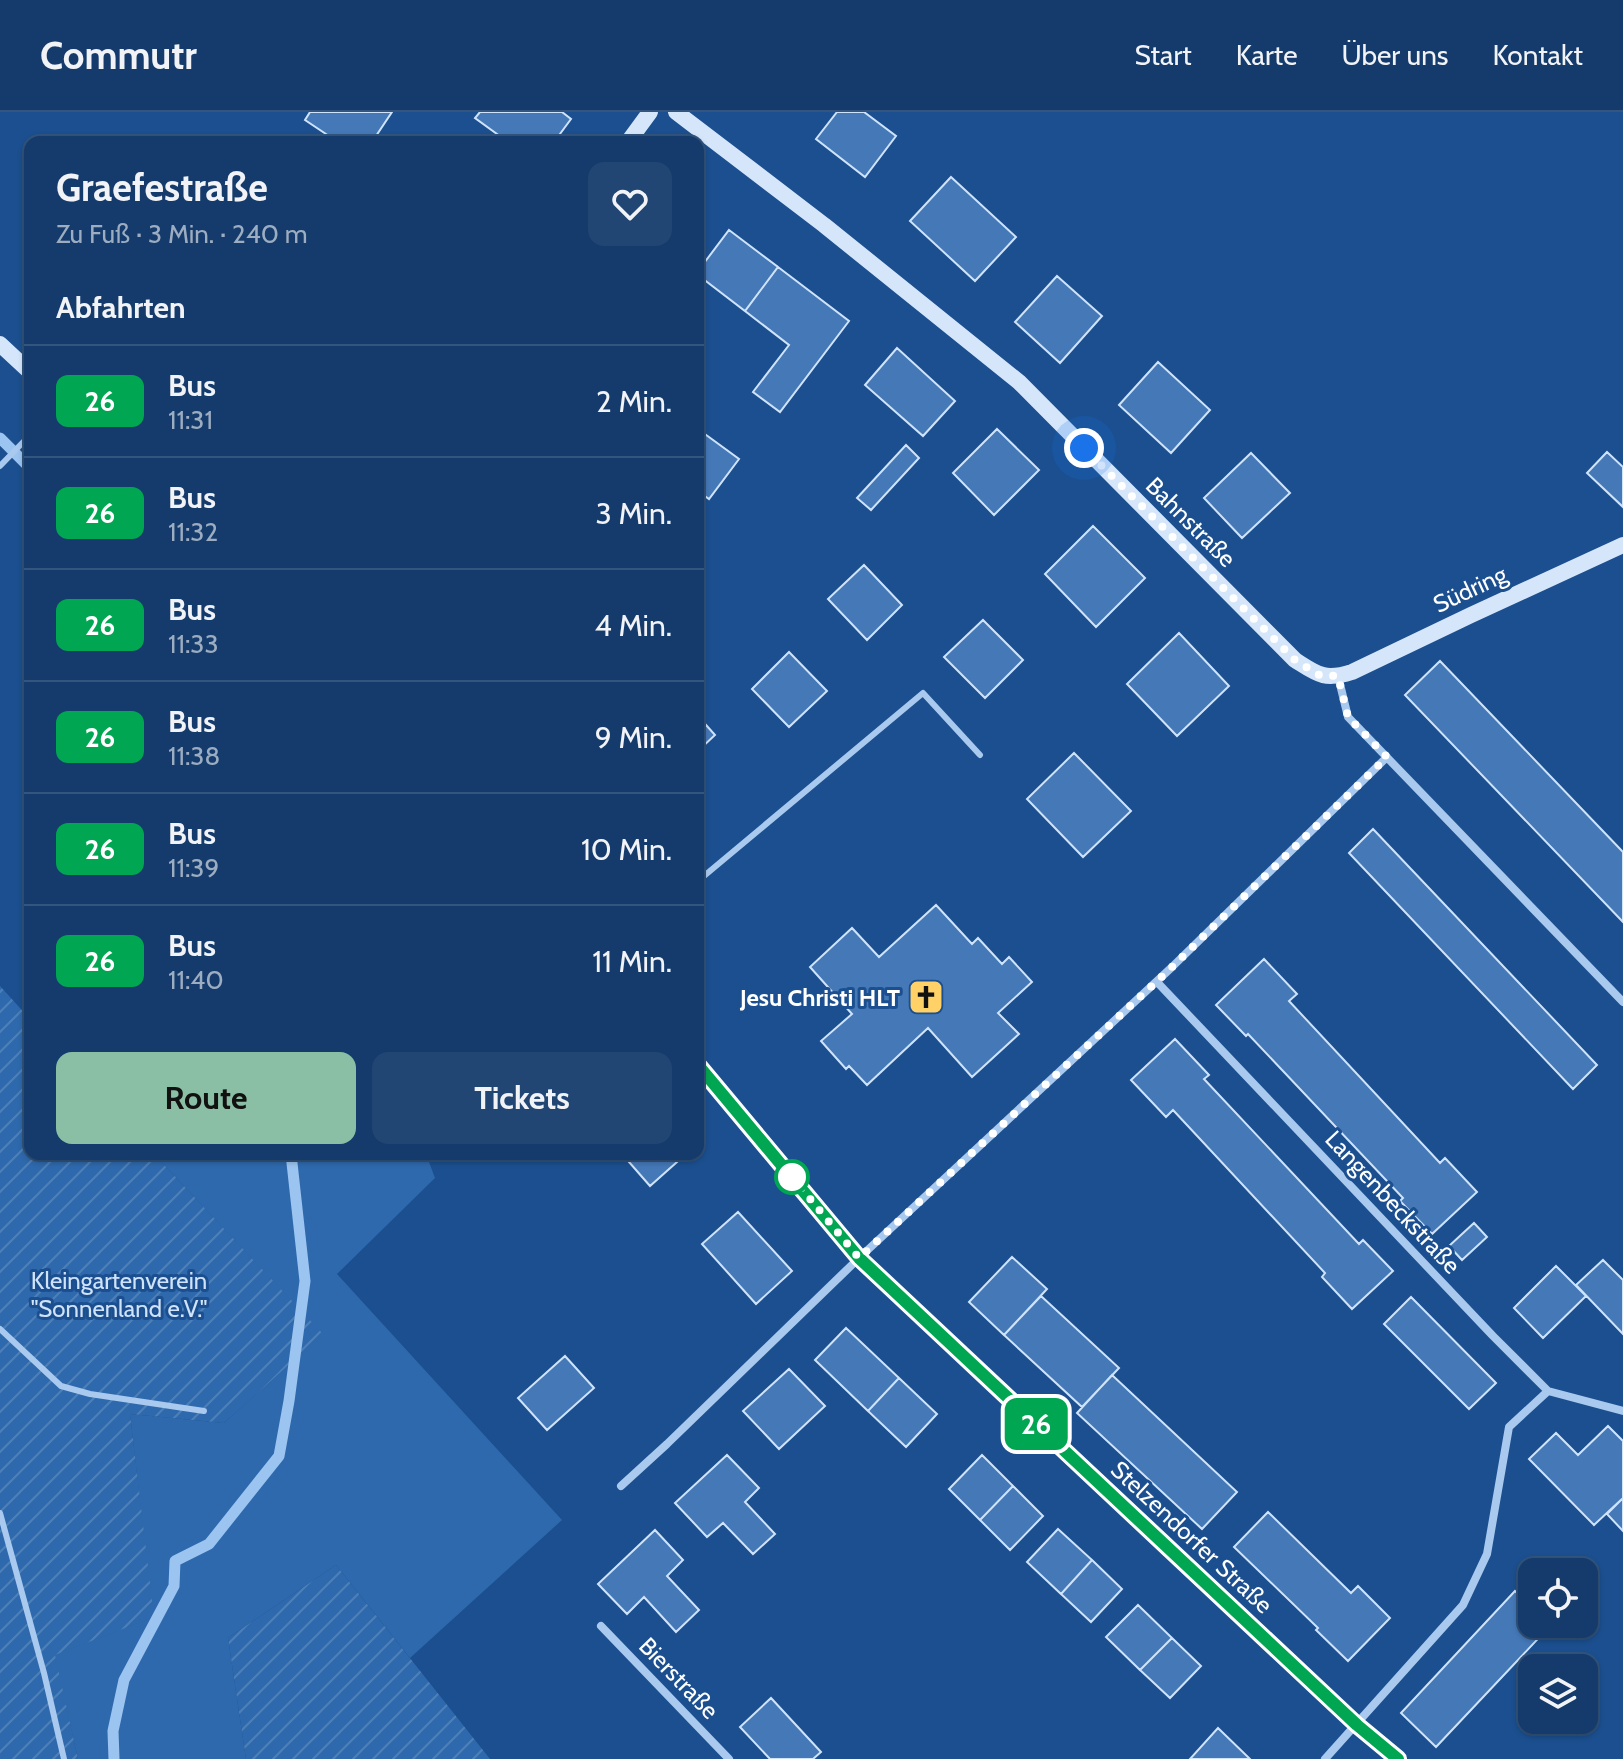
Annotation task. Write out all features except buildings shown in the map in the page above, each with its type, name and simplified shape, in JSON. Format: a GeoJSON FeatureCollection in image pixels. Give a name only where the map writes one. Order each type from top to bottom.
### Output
{"type":"FeatureCollection","features":[{"type":"Feature","properties":{"kind":"street"},"geometry":{"type":"LineString","coordinates":[[632,136],[650,112]]}},
{"type":"Feature","properties":{"kind":"street","name":"Bahnstraße"},"geometry":{"type":"LineString","coordinates":[[676,112],[824,225],[1019,382],[1295,660],[1319,675],[1338,676]]}},
{"type":"Feature","properties":{"kind":"street"},"geometry":{"type":"LineString","coordinates":[[0,344],[24,366]]}},
{"type":"Feature","properties":{"kind":"street","name":"Südring"},"geometry":{"type":"LineString","coordinates":[[1338,676],[1623,545]]}},
{"type":"Feature","properties":{"kind":"street"},"geometry":{"type":"LineString","coordinates":[[1338,676],[1348,717],[1623,1002]]}},
{"type":"Feature","properties":{"kind":"street"},"geometry":{"type":"LineString","coordinates":[[621,1486],[859,1258],[1157,982],[1387,757]]}},
{"type":"Feature","properties":{"kind":"street","name":"Langenbeckstraße"},"geometry":{"type":"LineString","coordinates":[[1157,982],[1548,1391]]}},
{"type":"Feature","properties":{"kind":"street","name":"Stelzendorfer Straße"},"geometry":{"type":"LineString","coordinates":[[704,1072],[859,1258],[1357,1725],[1398,1759]]}},
{"type":"Feature","properties":{"kind":"street"},"geometry":{"type":"LineString","coordinates":[[1325,1759],[1463,1605],[1487,1554],[1509,1427],[1548,1391],[1623,1411]]}},
{"type":"Feature","properties":{"kind":"street","name":"Bierstraße"},"geometry":{"type":"LineString","coordinates":[[601,1626],[729,1759]]}},
{"type":"Feature","properties":{"kind":"lane"},"geometry":{"type":"LineString","coordinates":[[0,466],[24,441]]}},
{"type":"Feature","properties":{"kind":"lane"},"geometry":{"type":"LineString","coordinates":[[704,876],[923,693],[980,755]]}},
{"type":"Feature","properties":{"kind":"lane"},"geometry":{"type":"LineString","coordinates":[[0,1329],[61,1386],[90,1394],[204,1411]]}},
{"type":"Feature","properties":{"kind":"lane"},"geometry":{"type":"LineString","coordinates":[[0,1513],[64,1759]]}},
{"type":"Feature","properties":{"kind":"green space","name":"Kleingartenverein \"Sonnenland e.V.\""},"geometry":{"type":"Polygon","coordinates":[[[0,986],[24,1012],[24,1160],[160,1160],[323,1334],[224,1423],[130,1414],[154,1617],[55,1655],[78,1759],[0,1759],[0,986]]]}},
{"type":"Feature","properties":{"kind":"green space"},"geometry":{"type":"Polygon","coordinates":[[[160,1160],[428,1160],[435,1178],[337,1274],[562,1520],[410,1658],[336,1565],[228,1638],[246,1759],[78,1759],[54,1655],[153,1617],[130,1414],[224,1423],[322,1334],[160,1160]]]}},
{"type":"Feature","properties":{"kind":"green space"},"geometry":{"type":"Polygon","coordinates":[[[336,1565],[490,1759],[246,1759],[228,1638],[336,1565]]]}},
{"type":"Feature","properties":{"kind":"waterway"},"geometry":{"type":"LineString","coordinates":[[0,438],[24,462]]}},
{"type":"Feature","properties":{"kind":"waterway"},"geometry":{"type":"LineString","coordinates":[[114,1759],[113,1731],[124,1680],[174,1586],[175,1561],[209,1544],[279,1456],[305,1281],[292,1160]]}},
{"type":"Feature","properties":{"kind":"bus line","name":"26"},"geometry":{"type":"LineString","coordinates":[[704,1072],[859,1258],[1357,1725],[1398,1759]]}},
{"type":"Feature","properties":{"kind":"place","name":"Jesu Christi HLT"},"geometry":{"type":"Point","coordinates":[926,997]}},
{"type":"Feature","properties":{"kind":"route"},"geometry":{"type":"LineString","coordinates":[[792,1177],[859,1258],[1171,968],[1387,757],[1348,717],[1338,676],[1319,675],[1295,660],[1084,448]]}}]}
